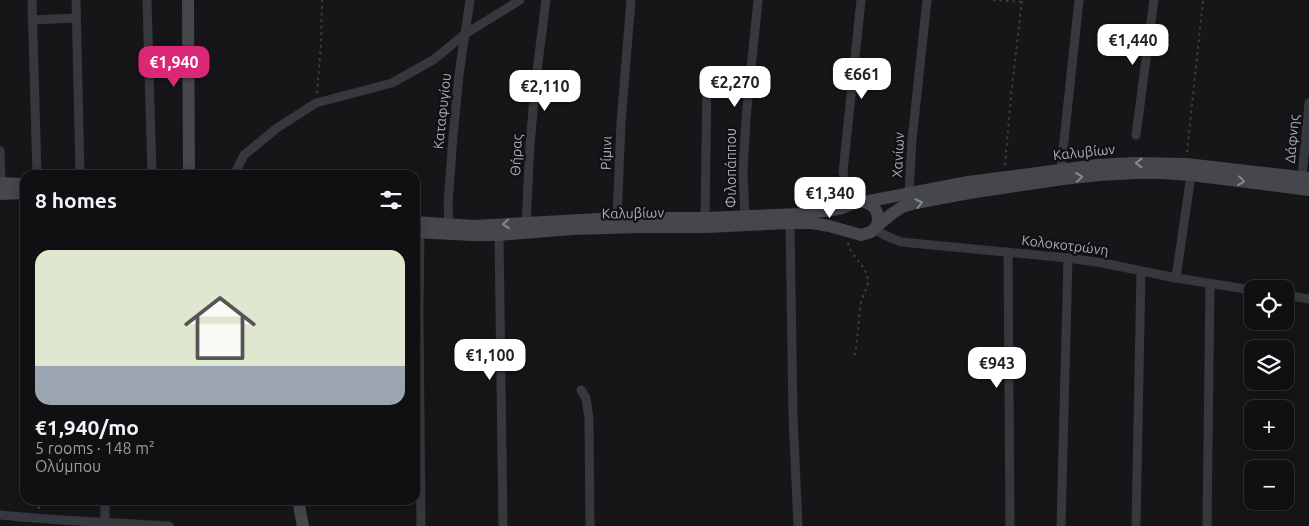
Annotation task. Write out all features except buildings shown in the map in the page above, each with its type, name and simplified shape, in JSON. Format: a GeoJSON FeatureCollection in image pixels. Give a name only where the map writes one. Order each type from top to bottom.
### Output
{"type":"FeatureCollection","features":[{"type":"Feature","properties":{"kind":"main road"},"geometry":{"type":"LineString","coordinates":[[188,0],[189,170]]}},
{"type":"Feature","properties":{"kind":"main road","name":"Καλυβίων"},"geometry":{"type":"LineString","coordinates":[[420,229],[449,225],[474,226],[617,218],[705,218],[800,214],[832,210],[909,192],[1098,164],[1135,163],[1309,190]]}},
{"type":"Feature","properties":{"kind":"main road","name":"Καλυβίων"},"geometry":{"type":"LineString","coordinates":[[420,229],[473,235],[499,235],[572,229],[812,223],[854,234],[867,235],[893,212],[916,202],[969,192],[1063,179],[1189,170],[1305,178]]}},
{"type":"Feature","properties":{"kind":"main road"},"geometry":{"type":"LineString","coordinates":[[0,187],[20,185]]}},
{"type":"Feature","properties":{"kind":"main road"},"geometry":{"type":"LineString","coordinates":[[0,187],[20,193]]}},
{"type":"Feature","properties":{"kind":"main road"},"geometry":{"type":"LineString","coordinates":[[854,234],[848,229],[844,218],[847,208],[856,203],[869,203],[876,210],[878,221],[876,227]]}},
{"type":"Feature","properties":{"kind":"main road"},"geometry":{"type":"LineString","coordinates":[[299,505],[304,526]]}},
{"type":"Feature","properties":{"kind":"street"},"geometry":{"type":"LineString","coordinates":[[32,0],[37,170]]}},
{"type":"Feature","properties":{"kind":"street"},"geometry":{"type":"LineString","coordinates":[[76,0],[80,170]]}},
{"type":"Feature","properties":{"kind":"street"},"geometry":{"type":"LineString","coordinates":[[147,0],[152,170]]}},
{"type":"Feature","properties":{"kind":"street","name":"Καταφυγίου"},"geometry":{"type":"LineString","coordinates":[[449,225],[448,202],[453,137],[459,74],[470,0]]}},
{"type":"Feature","properties":{"kind":"street"},"geometry":{"type":"LineString","coordinates":[[237,170],[244,155],[277,128],[316,103],[392,84],[433,60],[465,34],[520,0]]}},
{"type":"Feature","properties":{"kind":"street","name":"Θήρας"},"geometry":{"type":"LineString","coordinates":[[526,223],[535,87],[546,0]]}},
{"type":"Feature","properties":{"kind":"street","name":"Ρίμινι"},"geometry":{"type":"LineString","coordinates":[[617,218],[621,123],[631,0]]}},
{"type":"Feature","properties":{"kind":"street","name":"Φιλοπάππου"},"geometry":{"type":"LineString","coordinates":[[745,216],[743,172],[746,118],[758,0]]}},
{"type":"Feature","properties":{"kind":"street"},"geometry":{"type":"LineString","coordinates":[[856,203],[846,186],[843,172],[861,0]]}},
{"type":"Feature","properties":{"kind":"street","name":"Χανίων"},"geometry":{"type":"LineString","coordinates":[[909,192],[912,140],[927,0]]}},
{"type":"Feature","properties":{"kind":"street"},"geometry":{"type":"LineString","coordinates":[[1061,169],[1079,0]]}},
{"type":"Feature","properties":{"kind":"street"},"geometry":{"type":"LineString","coordinates":[[1136,136],[1150,1]]}},
{"type":"Feature","properties":{"kind":"street"},"geometry":{"type":"LineString","coordinates":[[32,20],[76,18]]}},
{"type":"Feature","properties":{"kind":"street"},"geometry":{"type":"LineString","coordinates":[[705,218],[707,78]]}},
{"type":"Feature","properties":{"kind":"street","name":"Δάφνης"},"geometry":{"type":"LineString","coordinates":[[1305,178],[1309,103]]}},
{"type":"Feature","properties":{"kind":"street"},"geometry":{"type":"LineString","coordinates":[[0,151],[0,187]]}},
{"type":"Feature","properties":{"kind":"street"},"geometry":{"type":"LineString","coordinates":[[1176,278],[1189,170]]}},
{"type":"Feature","properties":{"kind":"street"},"geometry":{"type":"LineString","coordinates":[[790,223],[793,416],[798,526]]}},
{"type":"Feature","properties":{"kind":"street","name":"Κολοκοτρώνη"},"geometry":{"type":"LineString","coordinates":[[876,227],[884,235],[901,242],[1068,258],[1244,289]]}},
{"type":"Feature","properties":{"kind":"street"},"geometry":{"type":"LineString","coordinates":[[499,235],[502,526]]}},
{"type":"Feature","properties":{"kind":"street"},"geometry":{"type":"LineString","coordinates":[[1008,252],[1010,526]]}},
{"type":"Feature","properties":{"kind":"street"},"geometry":{"type":"LineString","coordinates":[[1061,526],[1068,258]]}},
{"type":"Feature","properties":{"kind":"street"},"geometry":{"type":"LineString","coordinates":[[1136,526],[1141,271]]}},
{"type":"Feature","properties":{"kind":"street"},"geometry":{"type":"LineString","coordinates":[[1207,526],[1210,283]]}},
{"type":"Feature","properties":{"kind":"street"},"geometry":{"type":"LineString","coordinates":[[1294,296],[1309,299]]}},
{"type":"Feature","properties":{"kind":"street"},"geometry":{"type":"LineString","coordinates":[[581,390],[586,398],[589,419],[590,526]]}},
{"type":"Feature","properties":{"kind":"street"},"geometry":{"type":"LineString","coordinates":[[420,419],[421,526]]}},
{"type":"Feature","properties":{"kind":"street"},"geometry":{"type":"LineString","coordinates":[[105,505],[105,522]]}},
{"type":"Feature","properties":{"kind":"street"},"geometry":{"type":"LineString","coordinates":[[0,515],[169,526]]}},
{"type":"Feature","properties":{"kind":"path"},"geometry":{"type":"LineString","coordinates":[[316,103],[322,0]]}},
{"type":"Feature","properties":{"kind":"path"},"geometry":{"type":"LineString","coordinates":[[993,0],[1022,1],[1004,177]]}},
{"type":"Feature","properties":{"kind":"path"},"geometry":{"type":"LineString","coordinates":[[1189,170],[1203,0]]}},
{"type":"Feature","properties":{"kind":"path"},"geometry":{"type":"LineString","coordinates":[[854,234],[848,243],[850,250],[864,268],[868,281],[861,301],[854,358]]}}]}
